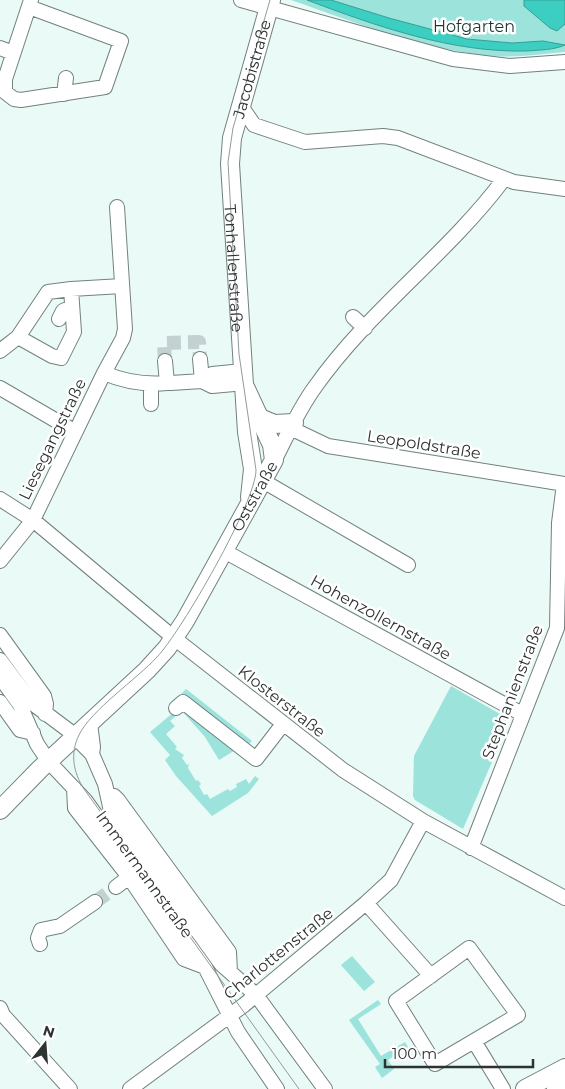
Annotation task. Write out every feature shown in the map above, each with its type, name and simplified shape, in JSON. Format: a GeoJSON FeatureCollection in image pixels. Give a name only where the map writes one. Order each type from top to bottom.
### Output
{"type":"FeatureCollection","features":[{"type":"Feature","properties":{"kind":"main road","name":"Jacobistraße"},"geometry":{"type":"LineString","coordinates":[[232,143],[270,5]]}},
{"type":"Feature","properties":{"kind":"main road","name":"Tonhallenstraße"},"geometry":{"type":"LineString","coordinates":[[232,143],[230,180],[247,432],[253,469],[248,507]]}},
{"type":"Feature","properties":{"kind":"main road","name":"Tonhallenstraße"},"geometry":{"type":"LineString","coordinates":[[245,381],[273,447],[273,463]]}},
{"type":"Feature","properties":{"kind":"main road"},"geometry":{"type":"LineString","coordinates":[[260,418],[289,426]]}},
{"type":"Feature","properties":{"kind":"main road","name":"Oststraße"},"geometry":{"type":"LineString","coordinates":[[0,810],[48,762],[158,660],[174,638],[273,463]]}},
{"type":"Feature","properties":{"kind":"main road"},"geometry":{"type":"LineString","coordinates":[[525,1089],[563,1082]]}},
{"type":"Feature","properties":{"kind":"street"},"geometry":{"type":"LineString","coordinates":[[241,0],[270,5],[472,62],[510,66],[565,62]]}},
{"type":"Feature","properties":{"kind":"street"},"geometry":{"type":"LineString","coordinates":[[30,4],[121,41],[105,87],[20,100],[9,96],[4,86],[6,50],[30,4]]}},
{"type":"Feature","properties":{"kind":"street"},"geometry":{"type":"LineString","coordinates":[[64,94],[66,78]]}},
{"type":"Feature","properties":{"kind":"street"},"geometry":{"type":"LineString","coordinates":[[241,106],[254,125],[305,142],[383,136],[398,138],[504,179],[525,185],[565,189]]}},
{"type":"Feature","properties":{"kind":"street"},"geometry":{"type":"LineString","coordinates":[[504,179],[513,176],[565,180]]}},
{"type":"Feature","properties":{"kind":"street","name":"Oststraße"},"geometry":{"type":"LineString","coordinates":[[273,463],[289,426],[314,388],[364,328],[467,223],[504,179]]}},
{"type":"Feature","properties":{"kind":"street","name":"Liesegangstraße"},"geometry":{"type":"LineString","coordinates":[[0,561],[32,520],[74,431],[123,338],[125,329],[117,207]]}},
{"type":"Feature","properties":{"kind":"street"},"geometry":{"type":"LineString","coordinates":[[0,351],[18,337],[48,292],[122,286]]}},
{"type":"Feature","properties":{"kind":"street","name":"Liesegangstraße"},"geometry":{"type":"LineString","coordinates":[[18,337],[44,347],[57,358],[63,355],[74,332],[71,289]]}},
{"type":"Feature","properties":{"kind":"street"},"geometry":{"type":"LineString","coordinates":[[59,319],[62,311],[72,307]]}},
{"type":"Feature","properties":{"kind":"street"},"geometry":{"type":"LineString","coordinates":[[353,317],[364,328]]}},
{"type":"Feature","properties":{"kind":"street"},"geometry":{"type":"LineString","coordinates":[[200,359],[202,381]]}},
{"type":"Feature","properties":{"kind":"street"},"geometry":{"type":"LineString","coordinates":[[166,361],[169,383]]}},
{"type":"Feature","properties":{"kind":"street","name":"Liesegangstraße"},"geometry":{"type":"LineString","coordinates":[[104,373],[123,381],[151,385],[202,381],[212,386],[245,381]]}},
{"type":"Feature","properties":{"kind":"street"},"geometry":{"type":"LineString","coordinates":[[151,385],[151,404]]}},
{"type":"Feature","properties":{"kind":"street"},"geometry":{"type":"LineString","coordinates":[[0,388],[74,431]]}},
{"type":"Feature","properties":{"kind":"street","name":"Leopoldstraße"},"geometry":{"type":"LineString","coordinates":[[289,426],[328,446],[564,484]]}},
{"type":"Feature","properties":{"kind":"street"},"geometry":{"type":"LineString","coordinates":[[263,481],[408,565]]}},
{"type":"Feature","properties":{"kind":"street","name":"Stephanienstraße"},"geometry":{"type":"LineString","coordinates":[[471,848],[522,714],[561,630],[559,523],[564,484]]}},
{"type":"Feature","properties":{"kind":"street","name":"Klosterstraße"},"geometry":{"type":"LineString","coordinates":[[0,499],[32,520],[174,638],[343,770],[423,821],[565,898]]}},
{"type":"Feature","properties":{"kind":"street","name":"Hohenzollernstraße"},"geometry":{"type":"LineString","coordinates":[[224,551],[522,714]]}},
{"type":"Feature","properties":{"kind":"street"},"geometry":{"type":"LineString","coordinates":[[0,635],[44,696],[46,704],[45,714]]}},
{"type":"Feature","properties":{"kind":"street","name":"Immermannstraße"},"geometry":{"type":"LineString","coordinates":[[0,660],[26,697],[76,737],[88,752],[92,754],[102,773],[111,810],[221,964],[256,995],[325,1089]]}},
{"type":"Feature","properties":{"kind":"street","name":"Immermannstraße"},"geometry":{"type":"LineString","coordinates":[[0,677],[20,705],[48,762],[74,788],[205,967],[228,1016],[277,1089]]}},
{"type":"Feature","properties":{"kind":"street"},"geometry":{"type":"LineString","coordinates":[[0,702],[20,730],[33,733]]}},
{"type":"Feature","properties":{"kind":"street"},"geometry":{"type":"LineString","coordinates":[[176,708],[183,702],[256,759],[283,724]]}},
{"type":"Feature","properties":{"kind":"street"},"geometry":{"type":"LineString","coordinates":[[90,723],[94,747],[92,754]]}},
{"type":"Feature","properties":{"kind":"street","name":"Immermannstraße"},"geometry":{"type":"LineString","coordinates":[[74,788],[75,808],[129,878],[184,959],[205,967]]}},
{"type":"Feature","properties":{"kind":"street","name":"Charlottenstraße"},"geometry":{"type":"LineString","coordinates":[[130,1089],[256,995],[366,903],[391,880],[423,821]]}},
{"type":"Feature","properties":{"kind":"street"},"geometry":{"type":"LineString","coordinates":[[116,887],[129,878]]}},
{"type":"Feature","properties":{"kind":"street"},"geometry":{"type":"LineString","coordinates":[[40,944],[38,938],[42,930],[60,926],[95,902]]}},
{"type":"Feature","properties":{"kind":"street"},"geometry":{"type":"LineString","coordinates":[[366,903],[431,976]]}},
{"type":"Feature","properties":{"kind":"street"},"geometry":{"type":"LineString","coordinates":[[469,948],[518,1015],[434,1064],[396,1001],[431,976],[469,948]]}},
{"type":"Feature","properties":{"kind":"street"},"geometry":{"type":"LineString","coordinates":[[1,1013],[70,1089]]}},
{"type":"Feature","properties":{"kind":"street"},"geometry":{"type":"LineString","coordinates":[[474,1041],[503,1089]]}},
{"type":"Feature","properties":{"kind":"green space","name":"Hofgarten"},"geometry":{"type":"Polygon","coordinates":[[[291,0],[565,0],[565,52],[520,56],[493,56],[467,53],[416,42],[291,0]]]}},
{"type":"Feature","properties":{"kind":"green space"},"geometry":{"type":"Polygon","coordinates":[[[451,686],[507,718],[501,741],[463,829],[415,800],[413,796],[414,756],[451,686]]]}},
{"type":"Feature","properties":{"kind":"green space"},"geometry":{"type":"Polygon","coordinates":[[[186,689],[252,741],[247,746],[181,694],[186,689]]]}},
{"type":"Feature","properties":{"kind":"green space"},"geometry":{"type":"Polygon","coordinates":[[[184,710],[237,749],[219,760],[205,737],[182,711],[184,710]]]}},
{"type":"Feature","properties":{"kind":"green space"},"geometry":{"type":"Polygon","coordinates":[[[174,712],[177,715],[170,721],[175,726],[166,734],[177,747],[175,749],[184,755],[182,758],[187,765],[189,764],[188,768],[196,781],[198,780],[201,784],[199,786],[204,795],[207,794],[210,799],[228,789],[230,791],[237,787],[236,784],[246,779],[249,784],[255,776],[259,779],[248,793],[212,816],[176,776],[165,760],[170,755],[150,732],[174,712]]]}},
{"type":"Feature","properties":{"kind":"green space"},"geometry":{"type":"Polygon","coordinates":[[[352,956],[375,982],[364,991],[341,965],[352,956]]]}},
{"type":"Feature","properties":{"kind":"green space"},"geometry":{"type":"Polygon","coordinates":[[[378,1000],[381,1004],[358,1019],[381,1056],[405,1042],[408,1047],[388,1060],[394,1069],[382,1078],[375,1067],[380,1064],[349,1020],[378,1000]]]}},
{"type":"Feature","properties":{"kind":"water"},"geometry":{"type":"Polygon","coordinates":[[[307,0],[331,0],[467,39],[512,43],[543,41],[565,45],[551,49],[527,51],[471,48],[443,43],[387,28],[307,0]]]}},
{"type":"Feature","properties":{"kind":"water"},"geometry":{"type":"Polygon","coordinates":[[[524,0],[565,0],[565,24],[557,31],[550,28],[524,6],[524,0]]]}},
{"type":"Feature","properties":{"kind":"tunnel"},"geometry":{"type":"LineString","coordinates":[[165,361],[164,343],[199,342],[200,359]]}},
{"type":"Feature","properties":{"kind":"tunnel"},"geometry":{"type":"LineString","coordinates":[[95,902],[116,887]]}},
{"type":"Feature","properties":{"kind":"tram line"},"geometry":{"type":"LineString","coordinates":[[270,0],[233,128],[228,162],[239,354],[256,470],[253,486],[231,537],[183,622],[157,657],[93,715],[85,725],[76,742],[74,762],[77,776],[84,789],[299,1089]]}}]}
